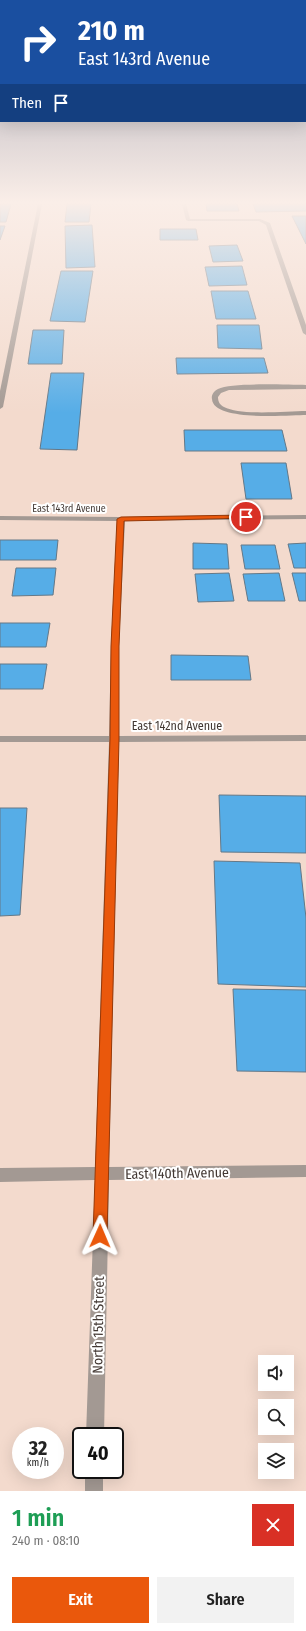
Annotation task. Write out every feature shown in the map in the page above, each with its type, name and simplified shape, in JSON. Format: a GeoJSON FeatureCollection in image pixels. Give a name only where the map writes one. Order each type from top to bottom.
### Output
{"type":"FeatureCollection","features":[{"type":"Feature","properties":{"kind":"street"},"geometry":{"type":"LineString","coordinates":[[0,407],[26,274]]}},
{"type":"Feature","properties":{"kind":"street"},"geometry":{"type":"LineString","coordinates":[[285,274],[306,334]]}},
{"type":"Feature","properties":{"kind":"street"},"geometry":{"type":"LineString","coordinates":[[306,387],[229,388],[218,391],[215,396],[215,403],[220,408],[236,413],[306,413]]}},
{"type":"Feature","properties":{"kind":"street","name":"East 143rd Avenue"},"geometry":{"type":"LineString","coordinates":[[0,518],[121,519],[306,517]]}},
{"type":"Feature","properties":{"kind":"street","name":"North 15th Street"},"geometry":{"type":"LineString","coordinates":[[95,1427],[114,739],[115,646],[121,519]]}},
{"type":"Feature","properties":{"kind":"street","name":"East 142nd Avenue"},"geometry":{"type":"LineString","coordinates":[[0,739],[306,738]]}},
{"type":"Feature","properties":{"kind":"street","name":"East 140th Avenue"},"geometry":{"type":"LineString","coordinates":[[0,1175],[306,1171]]}},
{"type":"Feature","properties":{"kind":"street"},"geometry":{"type":"LineString","coordinates":[[94,1479],[94,1491]]}},
{"type":"Feature","properties":{"kind":"building"},"geometry":{"type":"Polygon","coordinates":[[[60,274],[93,274],[85,322],[50,321],[60,274]]]}},
{"type":"Feature","properties":{"kind":"building"},"geometry":{"type":"Polygon","coordinates":[[[206,274],[244,274],[247,285],[209,286],[206,274]]]}},
{"type":"Feature","properties":{"kind":"building"},"geometry":{"type":"Polygon","coordinates":[[[211,291],[248,291],[256,319],[216,319],[211,291]]]}},
{"type":"Feature","properties":{"kind":"building"},"geometry":{"type":"Polygon","coordinates":[[[217,325],[259,325],[262,349],[218,348],[217,325]]]}},
{"type":"Feature","properties":{"kind":"building"},"geometry":{"type":"Polygon","coordinates":[[[33,330],[64,330],[62,364],[28,364],[33,330]]]}},
{"type":"Feature","properties":{"kind":"building"},"geometry":{"type":"Polygon","coordinates":[[[176,358],[264,358],[268,373],[177,374],[176,358]]]}},
{"type":"Feature","properties":{"kind":"building"},"geometry":{"type":"Polygon","coordinates":[[[51,373],[84,373],[77,450],[40,449],[51,373]]]}},
{"type":"Feature","properties":{"kind":"building"},"geometry":{"type":"Polygon","coordinates":[[[184,430],[282,430],[287,451],[185,451],[184,430]]]}},
{"type":"Feature","properties":{"kind":"building"},"geometry":{"type":"Polygon","coordinates":[[[241,463],[286,463],[292,499],[246,499],[241,463]]]}},
{"type":"Feature","properties":{"kind":"building"},"geometry":{"type":"Polygon","coordinates":[[[0,540],[58,540],[56,560],[0,560],[0,540]]]}},
{"type":"Feature","properties":{"kind":"building"},"geometry":{"type":"Polygon","coordinates":[[[193,543],[227,544],[229,569],[193,569],[193,543]]]}},
{"type":"Feature","properties":{"kind":"building"},"geometry":{"type":"Polygon","coordinates":[[[306,543],[306,568],[294,568],[288,544],[306,543]]]}},
{"type":"Feature","properties":{"kind":"building"},"geometry":{"type":"Polygon","coordinates":[[[241,545],[275,545],[280,569],[245,569],[241,545]]]}},
{"type":"Feature","properties":{"kind":"building"},"geometry":{"type":"Polygon","coordinates":[[[16,568],[56,568],[53,595],[12,596],[16,568]]]}},
{"type":"Feature","properties":{"kind":"building"},"geometry":{"type":"Polygon","coordinates":[[[229,573],[234,601],[198,602],[195,574],[229,573]]]}},
{"type":"Feature","properties":{"kind":"building"},"geometry":{"type":"Polygon","coordinates":[[[279,573],[285,601],[248,601],[243,574],[279,573]]]}},
{"type":"Feature","properties":{"kind":"building"},"geometry":{"type":"Polygon","coordinates":[[[292,573],[306,573],[306,601],[299,601],[292,573]]]}},
{"type":"Feature","properties":{"kind":"building"},"geometry":{"type":"Polygon","coordinates":[[[0,623],[50,623],[46,647],[0,647],[0,623]]]}},
{"type":"Feature","properties":{"kind":"building"},"geometry":{"type":"Polygon","coordinates":[[[171,655],[248,656],[251,680],[171,680],[171,655]]]}},
{"type":"Feature","properties":{"kind":"building"},"geometry":{"type":"Polygon","coordinates":[[[0,664],[47,664],[43,689],[0,689],[0,664]]]}},
{"type":"Feature","properties":{"kind":"building"},"geometry":{"type":"Polygon","coordinates":[[[219,795],[306,796],[306,853],[221,852],[219,795]]]}},
{"type":"Feature","properties":{"kind":"building"},"geometry":{"type":"Polygon","coordinates":[[[0,808],[27,808],[20,915],[0,916],[0,808]]]}},
{"type":"Feature","properties":{"kind":"building"},"geometry":{"type":"Polygon","coordinates":[[[214,861],[300,863],[306,918],[306,987],[218,984],[214,861]]]}},
{"type":"Feature","properties":{"kind":"building"},"geometry":{"type":"Polygon","coordinates":[[[233,989],[306,990],[306,1072],[237,1071],[233,989]]]}},
{"type":"Feature","properties":{"kind":"route"},"geometry":{"type":"LineString","coordinates":[[100,1236],[114,739],[115,646],[121,519],[246,517]]}}]}
